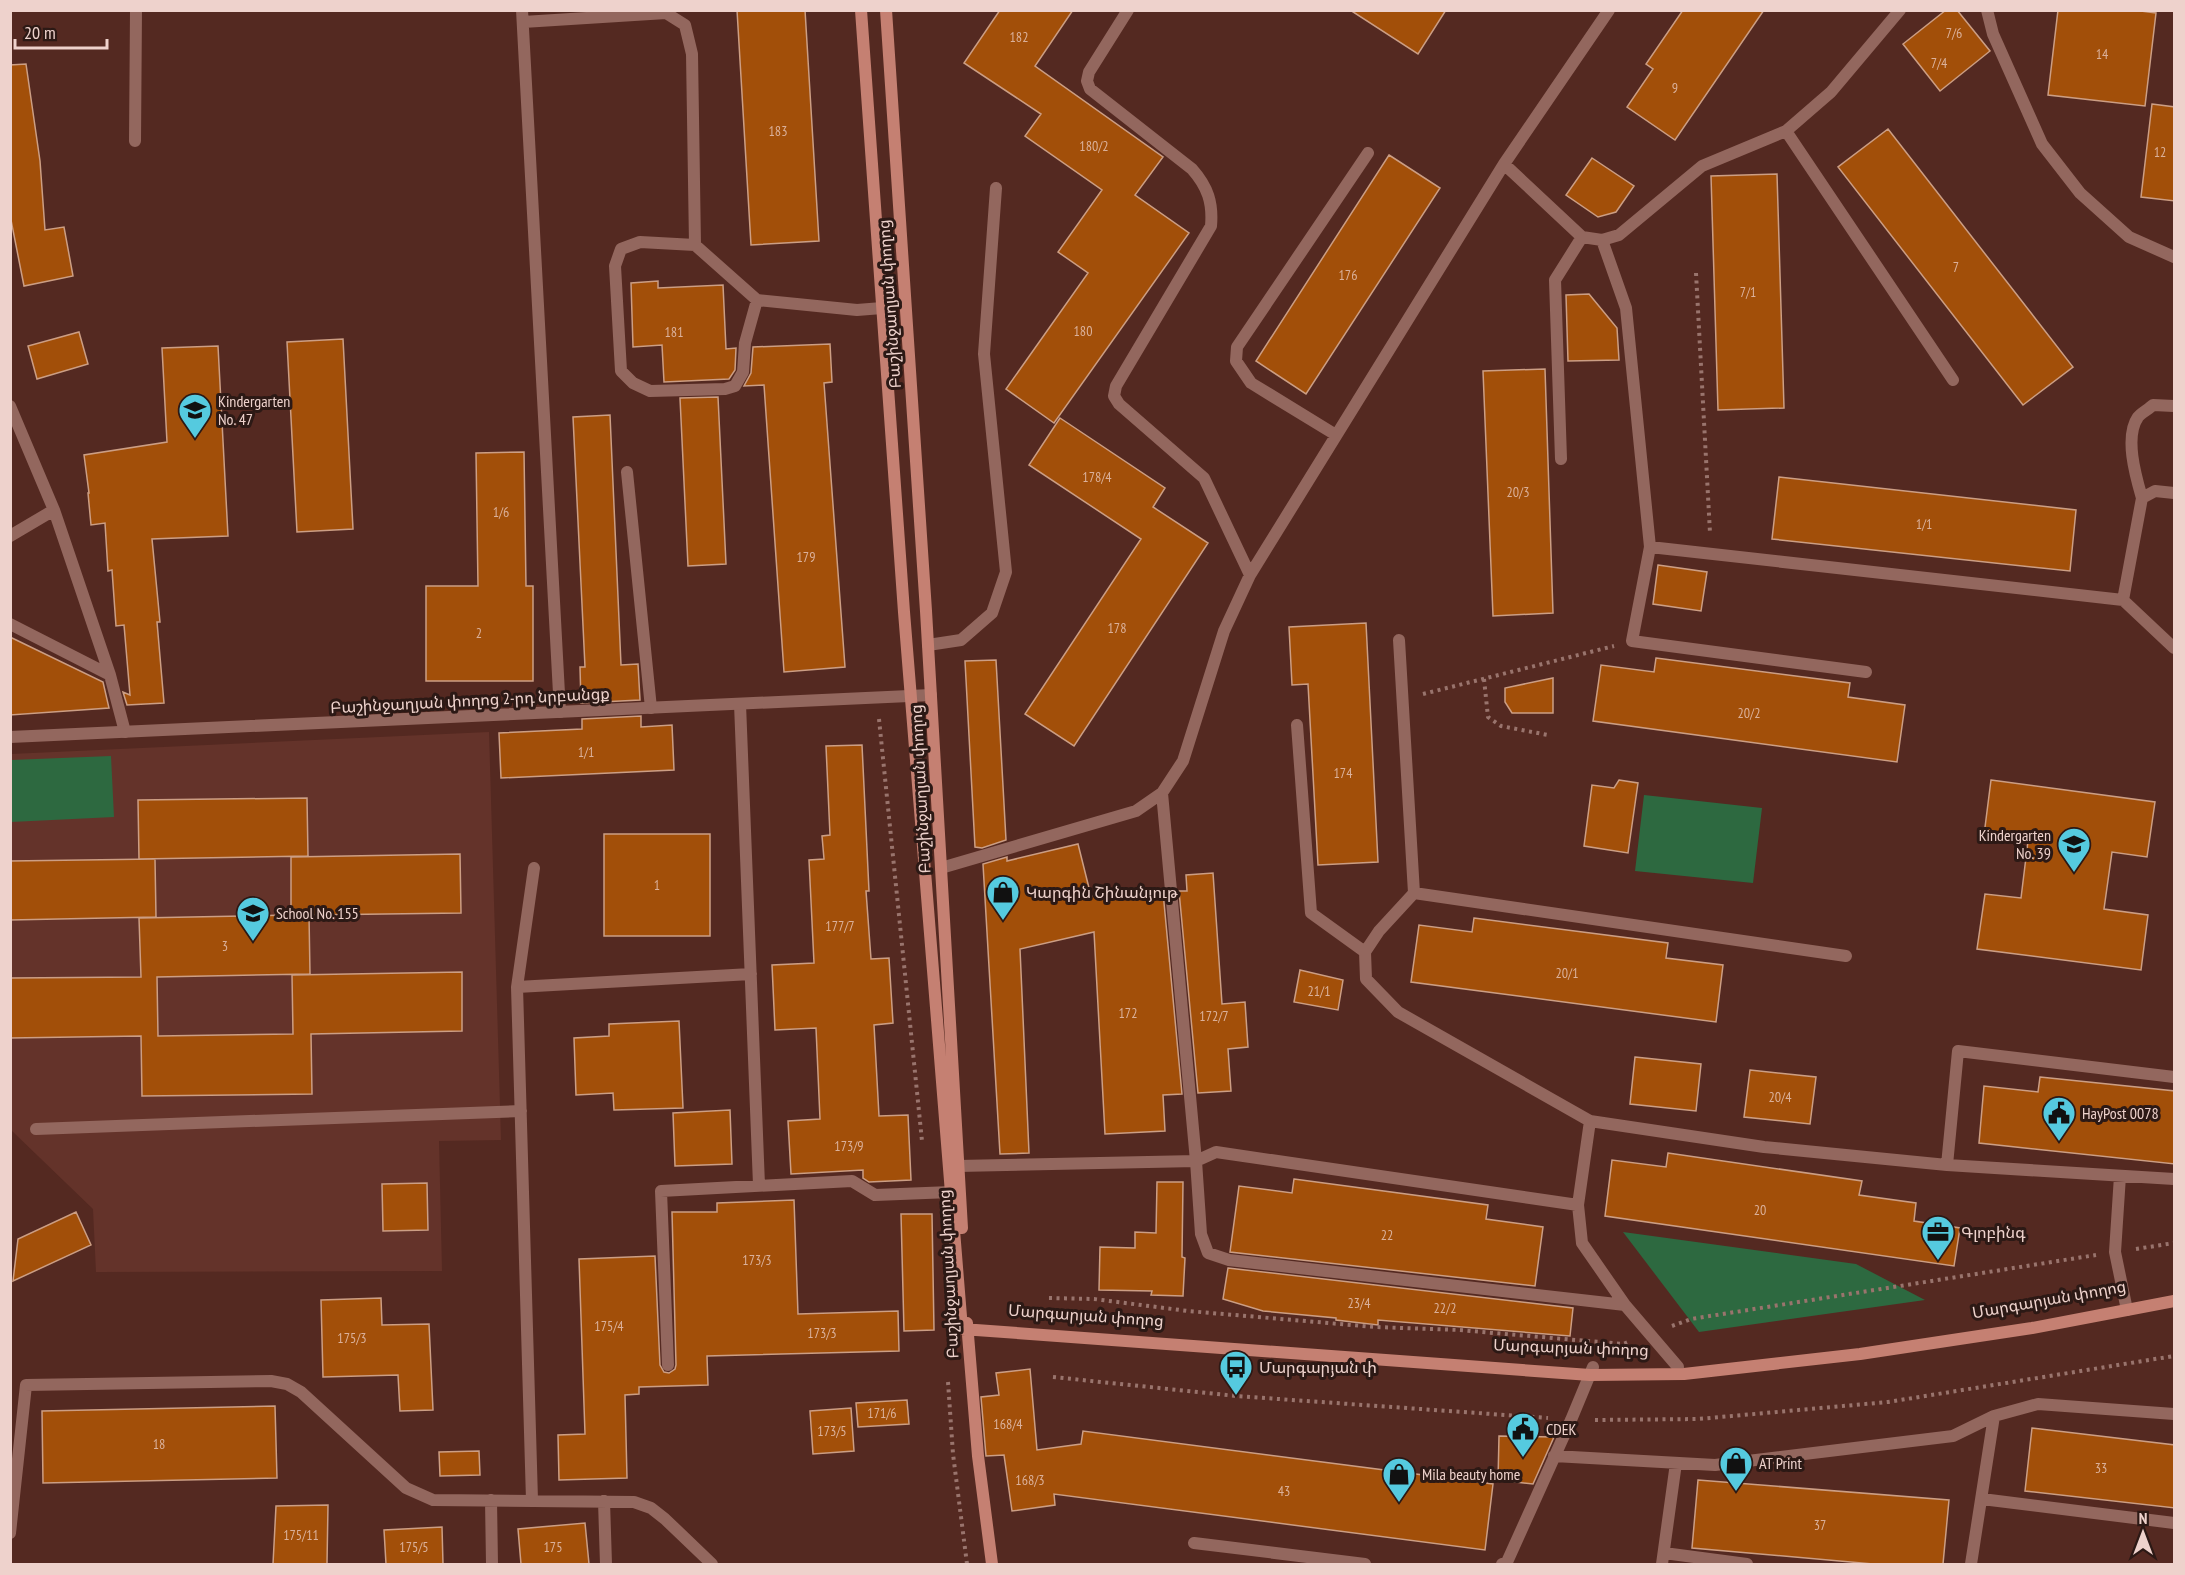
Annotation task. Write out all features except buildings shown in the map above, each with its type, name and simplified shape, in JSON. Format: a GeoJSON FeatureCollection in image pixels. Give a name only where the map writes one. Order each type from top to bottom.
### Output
{"type":"FeatureCollection","features":[{"type":"Feature","properties":{"kind":"main road","name":"Բաշինջաղյան փողոց"},"geometry":{"type":"LineString","coordinates":[[861,10],[911,696],[951,1192],[978,1456],[992,1564]]}},
{"type":"Feature","properties":{"kind":"main road","name":"Բաշինջաղյան փողոց"},"geometry":{"type":"LineString","coordinates":[[886,10],[931,695],[958,1166],[964,1326]]}},
{"type":"Feature","properties":{"kind":"main road","name":"Մարգարյան փողոց"},"geometry":{"type":"LineString","coordinates":[[964,1326],[1591,1371],[1684,1374],[1860,1354],[2032,1328],[2175,1293]]}},
{"type":"Feature","properties":{"kind":"main road","name":"Մարգարյան փողոց"},"geometry":{"type":"LineString","coordinates":[[1591,1371],[1678,1366],[1863,1346],[2127,1306],[2175,1301]]}},
{"type":"Feature","properties":{"kind":"street"},"geometry":{"type":"LineString","coordinates":[[135,141],[136,10]]}},
{"type":"Feature","properties":{"kind":"street"},"geometry":{"type":"LineString","coordinates":[[1128,10],[1089,72],[1087,81],[1090,88],[1192,169],[1203,181],[1210,195],[1213,210],[1211,226],[1116,386],[1114,396],[1119,404],[1204,478],[1250,575]]}},
{"type":"Feature","properties":{"kind":"street"},"geometry":{"type":"LineString","coordinates":[[941,868],[1136,810],[1162,793],[1183,761],[1224,631],[1250,575],[1503,164],[1609,10]]}},
{"type":"Feature","properties":{"kind":"street"},"geometry":{"type":"LineString","coordinates":[[1503,164],[1582,237],[1602,240],[1619,235],[1702,166],[1786,131],[1831,92],[1900,10]]}},
{"type":"Feature","properties":{"kind":"street"},"geometry":{"type":"LineString","coordinates":[[1987,10],[1994,34],[2042,144],[2080,193],[2129,237],[2175,257]]}},
{"type":"Feature","properties":{"kind":"street"},"geometry":{"type":"LineString","coordinates":[[560,712],[522,16],[666,13],[685,25],[692,54],[695,245]]}},
{"type":"Feature","properties":{"kind":"street"},"geometry":{"type":"LineString","coordinates":[[1786,131],[1953,380]]}},
{"type":"Feature","properties":{"kind":"street"},"geometry":{"type":"LineString","coordinates":[[1336,435],[1251,383],[1236,362],[1237,347],[1368,153]]}},
{"type":"Feature","properties":{"kind":"street"},"geometry":{"type":"LineString","coordinates":[[928,645],[961,640],[992,614],[1006,572],[984,354],[996,188]]}},
{"type":"Feature","properties":{"kind":"street"},"geometry":{"type":"LineString","coordinates":[[1561,459],[1555,280],[1582,237]]}},
{"type":"Feature","properties":{"kind":"street"},"geometry":{"type":"LineString","coordinates":[[1602,240],[1626,308],[1650,547],[1632,641],[1866,672]]}},
{"type":"Feature","properties":{"kind":"street"},"geometry":{"type":"LineString","coordinates":[[758,300],[745,343],[743,372],[735,386],[725,389],[650,392],[633,383],[621,371],[615,266],[621,249],[640,242],[695,245],[758,300],[857,310],[882,309]]}},
{"type":"Feature","properties":{"kind":"street"},"geometry":{"type":"LineString","coordinates":[[2123,600],[2142,498],[2134,469],[2133,430],[2138,417],[2153,405],[2175,406]]}},
{"type":"Feature","properties":{"kind":"street"},"geometry":{"type":"LineString","coordinates":[[10,406],[54,510],[110,675],[125,732]]}},
{"type":"Feature","properties":{"kind":"street"},"geometry":{"type":"LineString","coordinates":[[627,472],[651,708]]}},
{"type":"Feature","properties":{"kind":"street"},"geometry":{"type":"LineString","coordinates":[[2142,498],[2155,491],[2175,493]]}},
{"type":"Feature","properties":{"kind":"street"},"geometry":{"type":"LineString","coordinates":[[10,536],[54,510]]}},
{"type":"Feature","properties":{"kind":"street"},"geometry":{"type":"LineString","coordinates":[[1650,547],[2123,600],[2175,648]]}},
{"type":"Feature","properties":{"kind":"street"},"geometry":{"type":"LineString","coordinates":[[10,624],[110,675]]}},
{"type":"Feature","properties":{"kind":"street"},"geometry":{"type":"LineString","coordinates":[[1399,640],[1414,893],[1379,931],[1365,952],[1366,979],[1398,1012],[1590,1121],[1764,1147],[1947,1165],[2175,1179]]}},
{"type":"Feature","properties":{"kind":"street","name":"Բաշինջաղյան փողոց 2-րդ նրբանցք"},"geometry":{"type":"LineString","coordinates":[[10,737],[931,695]]}},
{"type":"Feature","properties":{"kind":"street"},"geometry":{"type":"LineString","coordinates":[[740,704],[759,1185]]}},
{"type":"Feature","properties":{"kind":"street"},"geometry":{"type":"LineString","coordinates":[[1297,725],[1311,913],[1365,952]]}},
{"type":"Feature","properties":{"kind":"street"},"geometry":{"type":"LineString","coordinates":[[1162,793],[1201,1234],[1208,1254],[1229,1260],[1624,1305]]}},
{"type":"Feature","properties":{"kind":"street"},"geometry":{"type":"LineString","coordinates":[[532,1500],[517,987],[534,868]]}},
{"type":"Feature","properties":{"kind":"street"},"geometry":{"type":"LineString","coordinates":[[1414,893],[1846,956]]}},
{"type":"Feature","properties":{"kind":"street"},"geometry":{"type":"LineString","coordinates":[[517,987],[751,974]]}},
{"type":"Feature","properties":{"kind":"street"},"geometry":{"type":"LineString","coordinates":[[1947,1165],[1958,1051],[2175,1077]]}},
{"type":"Feature","properties":{"kind":"street"},"geometry":{"type":"LineString","coordinates":[[36,1129],[521,1111]]}},
{"type":"Feature","properties":{"kind":"street"},"geometry":{"type":"LineString","coordinates":[[1590,1121],[1578,1205],[1582,1243],[1624,1305],[1678,1366]]}},
{"type":"Feature","properties":{"kind":"street"},"geometry":{"type":"LineString","coordinates":[[958,1166],[1196,1161],[1216,1152],[1578,1205]]}},
{"type":"Feature","properties":{"kind":"street"},"geometry":{"type":"LineString","coordinates":[[2120,1176],[2115,1252],[2127,1306]]}},
{"type":"Feature","properties":{"kind":"street"},"geometry":{"type":"LineString","coordinates":[[668,1365],[661,1191],[852,1181],[875,1195],[951,1192]]}},
{"type":"Feature","properties":{"kind":"street"},"geometry":{"type":"LineString","coordinates":[[1502,1564],[1507,1562],[1591,1371]]}},
{"type":"Feature","properties":{"kind":"street"},"geometry":{"type":"LineString","coordinates":[[10,1533],[16,1429],[26,1385],[271,1381],[287,1384],[301,1392],[406,1488],[434,1500],[634,1502],[651,1508],[665,1519],[712,1564]]}},
{"type":"Feature","properties":{"kind":"street"},"geometry":{"type":"LineString","coordinates":[[1554,1456],[1715,1465],[1953,1436],[1994,1416],[2038,1404],[2175,1414]]}},
{"type":"Feature","properties":{"kind":"street"},"geometry":{"type":"LineString","coordinates":[[1971,1564],[1994,1416]]}},
{"type":"Feature","properties":{"kind":"street"},"geometry":{"type":"LineString","coordinates":[[1676,1463],[1663,1559],[1747,1564]]}},
{"type":"Feature","properties":{"kind":"street"},"geometry":{"type":"LineString","coordinates":[[1982,1499],[2175,1523]]}},
{"type":"Feature","properties":{"kind":"street"},"geometry":{"type":"LineString","coordinates":[[491,1500],[492,1564]]}},
{"type":"Feature","properties":{"kind":"street"},"geometry":{"type":"LineString","coordinates":[[604,1501],[606,1564]]}},
{"type":"Feature","properties":{"kind":"street"},"geometry":{"type":"LineString","coordinates":[[1194,1543],[1365,1564]]}},
{"type":"Feature","properties":{"kind":"path"},"geometry":{"type":"LineString","coordinates":[[1696,273],[1711,554]]}},
{"type":"Feature","properties":{"kind":"path"},"geometry":{"type":"LineString","coordinates":[[1402,699],[1632,641]]}},
{"type":"Feature","properties":{"kind":"path"},"geometry":{"type":"LineString","coordinates":[[1484,679],[1488,717],[1501,726],[1548,735]]}},
{"type":"Feature","properties":{"kind":"shaded area","name":"School No. 155"},"geometry":{"type":"Polygon","coordinates":[[[489,732],[501,1140],[439,1141],[442,1271],[96,1272],[93,1209],[11,1130],[11,754],[489,732]]]}},
{"type":"Feature","properties":{"kind":"green space"},"geometry":{"type":"Polygon","coordinates":[[[111,756],[114,817],[11,822],[11,760],[111,756]]]}},
{"type":"Feature","properties":{"kind":"green space"},"geometry":{"type":"Polygon","coordinates":[[[1644,795],[1762,808],[1753,883],[1635,871],[1644,795]]]}},
{"type":"Feature","properties":{"kind":"green space"},"geometry":{"type":"Polygon","coordinates":[[[1623,1232],[1856,1264],[1925,1300],[1699,1332],[1623,1232]]]}},
{"type":"Feature","properties":{"kind":"place","name":"Kindergarten No. 47"},"geometry":{"type":"Point","coordinates":[195,439]}},
{"type":"Feature","properties":{"kind":"place","name":"Kindergarten No. 39"},"geometry":{"type":"Point","coordinates":[2074,873]}},
{"type":"Feature","properties":{"kind":"place","name":"Կարգին Շինանյութ"},"geometry":{"type":"Point","coordinates":[1003,921]}},
{"type":"Feature","properties":{"kind":"place","name":"School No. 155"},"geometry":{"type":"Point","coordinates":[253,942]}},
{"type":"Feature","properties":{"kind":"place","name":"HayPost 0078"},"geometry":{"type":"Point","coordinates":[2059,1142]}},
{"type":"Feature","properties":{"kind":"place","name":"Գլոբինգ"},"geometry":{"type":"Point","coordinates":[1938,1261]}},
{"type":"Feature","properties":{"kind":"place","name":"Մարգարյան փ"},"geometry":{"type":"Point","coordinates":[1236,1396]}},
{"type":"Feature","properties":{"kind":"place","name":"CDEK"},"geometry":{"type":"Point","coordinates":[1523,1458]}},
{"type":"Feature","properties":{"kind":"place","name":"AT Print"},"geometry":{"type":"Point","coordinates":[1736,1492]}},
{"type":"Feature","properties":{"kind":"place","name":"Mila beauty home"},"geometry":{"type":"Point","coordinates":[1399,1503]}}]}
